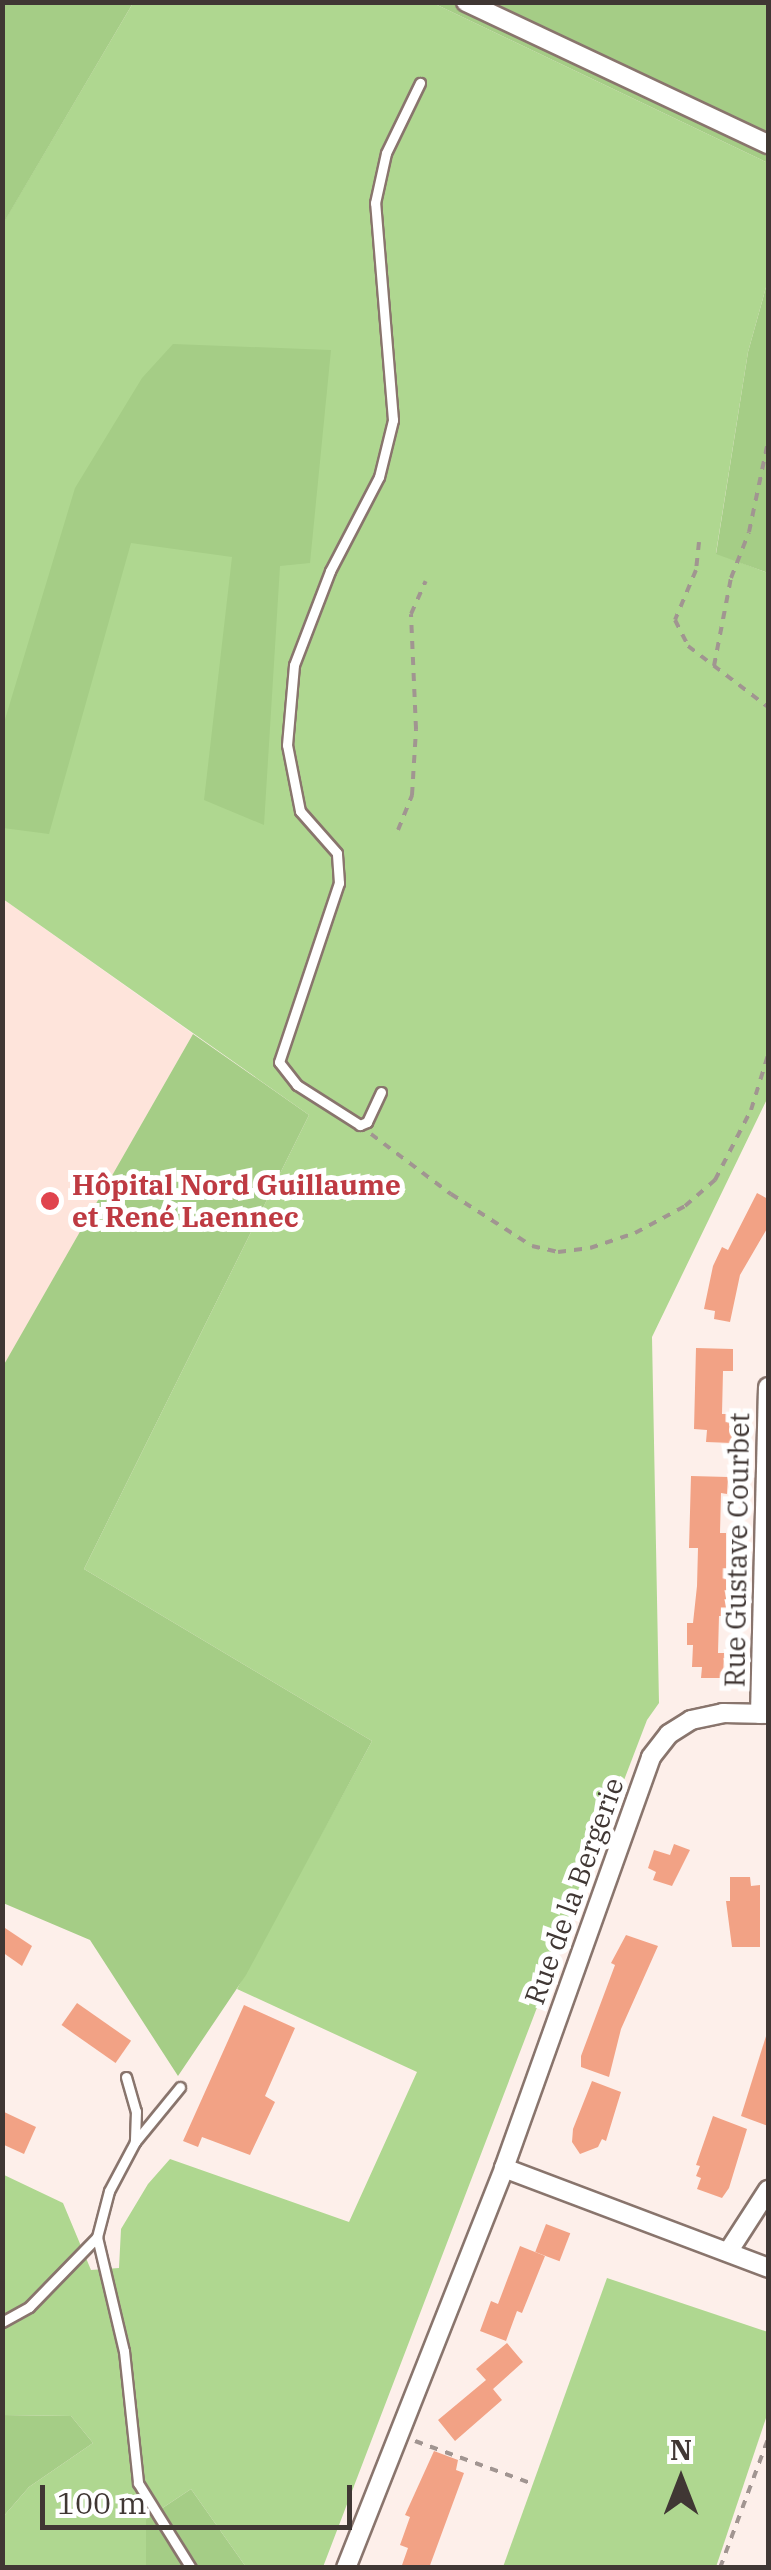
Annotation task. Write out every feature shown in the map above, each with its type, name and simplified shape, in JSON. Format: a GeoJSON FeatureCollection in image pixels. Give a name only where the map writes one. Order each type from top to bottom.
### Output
{"type":"FeatureCollection","features":[{"type":"Feature","properties":{"kind":"street"},"geometry":{"type":"LineString","coordinates":[[466,2],[768,144]]}},
{"type":"Feature","properties":{"kind":"street","name":"Rue Gustave Courbet"},"geometry":{"type":"LineString","coordinates":[[764,1714],[768,1387]]}},
{"type":"Feature","properties":{"kind":"street","name":"Rue de la Bergerie"},"geometry":{"type":"LineString","coordinates":[[346,2568],[504,2168],[651,1757],[669,1734],[691,1720],[723,1713],[764,1714]]}},
{"type":"Feature","properties":{"kind":"street"},"geometry":{"type":"LineString","coordinates":[[504,2168],[768,2268]]}},
{"type":"Feature","properties":{"kind":"street"},"geometry":{"type":"LineString","coordinates":[[728,2252],[768,2190]]}},
{"type":"Feature","properties":{"kind":"lane"},"geometry":{"type":"LineString","coordinates":[[381,1092],[367,1122],[360,1125],[297,1085],[279,1062],[339,883],[337,852],[300,811],[287,745],[294,665],[330,571],[379,477],[392,420],[376,203],[386,153],[420,82]]}},
{"type":"Feature","properties":{"kind":"lane"},"geometry":{"type":"LineString","coordinates":[[126,2077],[136,2111],[135,2142]]}},
{"type":"Feature","properties":{"kind":"lane"},"geometry":{"type":"LineString","coordinates":[[180,2087],[135,2142],[109,2191],[97,2237],[124,2351],[138,2483],[192,2568]]}},
{"type":"Feature","properties":{"kind":"lane"},"geometry":{"type":"LineString","coordinates":[[2,2322],[29,2308],[97,2237]]}},
{"type":"Feature","properties":{"kind":"path"},"geometry":{"type":"LineString","coordinates":[[714,666],[731,578],[749,532],[768,442]]}},
{"type":"Feature","properties":{"kind":"path"},"geometry":{"type":"LineString","coordinates":[[699,542],[696,570],[676,620],[688,646],[768,707]]}},
{"type":"Feature","properties":{"kind":"path"},"geometry":{"type":"LineString","coordinates":[[398,830],[412,795],[416,729],[411,614],[426,581]]}},
{"type":"Feature","properties":{"kind":"path"},"geometry":{"type":"LineString","coordinates":[[360,1125],[451,1194],[532,1246],[558,1252],[590,1248],[635,1232],[685,1206],[715,1180],[752,1110],[768,1055]]}},
{"type":"Feature","properties":{"kind":"path"},"geometry":{"type":"LineString","coordinates":[[398,2435],[533,2484]]}},
{"type":"Feature","properties":{"kind":"path"},"geometry":{"type":"LineString","coordinates":[[720,2568],[768,2439]]}},
{"type":"Feature","properties":{"kind":"shaded area","name":"Hôpital Nord Guillaume et René Laennec"},"geometry":{"type":"Polygon","coordinates":[[[3,899],[193,1034],[3,1368],[3,899]]]}},
{"type":"Feature","properties":{"kind":"green space"},"geometry":{"type":"Polygon","coordinates":[[[2,3],[133,3],[3,224],[2,3]]]}},
{"type":"Feature","properties":{"kind":"green space"},"geometry":{"type":"Polygon","coordinates":[[[133,3],[433,3],[768,163],[768,280],[748,352],[716,553],[768,573],[768,1097],[652,1337],[659,1703],[647,1720],[323,2567],[246,2567],[191,2489],[146,2519],[146,2567],[3,2567],[3,2517],[29,2487],[93,2443],[71,2416],[3,2415],[2,2174],[63,2203],[91,2270],[119,2268],[121,2229],[148,2184],[170,2159],[349,2222],[417,2072],[237,1989],[372,1741],[84,1569],[309,1115],[3,899],[2,225],[133,3]]]}},
{"type":"Feature","properties":{"kind":"green space"},"geometry":{"type":"Polygon","coordinates":[[[433,3],[768,3],[768,163],[433,3]]]}},
{"type":"Feature","properties":{"kind":"green space"},"geometry":{"type":"Polygon","coordinates":[[[768,280],[768,573],[716,554],[748,352],[768,280]]]}},
{"type":"Feature","properties":{"kind":"green space"},"geometry":{"type":"Polygon","coordinates":[[[173,344],[331,350],[310,563],[280,566],[264,825],[204,800],[232,557],[131,543],[49,834],[3,828],[3,726],[75,488],[142,378],[173,344]]]}},
{"type":"Feature","properties":{"kind":"green space"},"geometry":{"type":"Polygon","coordinates":[[[193,1034],[309,1115],[84,1569],[372,1741],[246,1975],[178,2076],[90,1940],[3,1903],[2,1368],[193,1034]]]}},
{"type":"Feature","properties":{"kind":"green space"},"geometry":{"type":"Polygon","coordinates":[[[607,2278],[768,2332],[768,2412],[716,2567],[503,2567],[607,2278]]]}},
{"type":"Feature","properties":{"kind":"green space"},"geometry":{"type":"Polygon","coordinates":[[[3,2415],[71,2416],[93,2443],[29,2487],[3,2517],[3,2415]]]}},
{"type":"Feature","properties":{"kind":"green space"},"geometry":{"type":"Polygon","coordinates":[[[191,2489],[246,2567],[146,2567],[146,2519],[191,2489]]]}},
{"type":"Feature","properties":{"kind":"building"},"geometry":{"type":"Polygon","coordinates":[[[757,1193],[768,1199],[768,1227],[740,1275],[730,1322],[714,1319],[715,1311],[704,1309],[713,1266],[722,1247],[728,1250],[757,1193]]]}},
{"type":"Feature","properties":{"kind":"building"},"geometry":{"type":"Polygon","coordinates":[[[696,1348],[733,1349],[733,1371],[723,1371],[722,1414],[732,1414],[732,1443],[706,1442],[707,1430],[694,1429],[696,1348]]]}},
{"type":"Feature","properties":{"kind":"building"},"geometry":{"type":"Polygon","coordinates":[[[691,1476],[728,1477],[727,1494],[721,1493],[720,1533],[726,1533],[726,1616],[719,1616],[718,1653],[724,1653],[723,1678],[701,1678],[702,1667],[692,1667],[693,1645],[687,1645],[687,1623],[693,1623],[698,1548],[689,1548],[691,1476]]]}},
{"type":"Feature","properties":{"kind":"building"},"geometry":{"type":"Polygon","coordinates":[[[674,1844],[690,1850],[672,1886],[653,1880],[656,1872],[648,1868],[654,1850],[670,1855],[674,1844]]]}},
{"type":"Feature","properties":{"kind":"building"},"geometry":{"type":"Polygon","coordinates":[[[730,1877],[750,1877],[751,1886],[760,1885],[760,1947],[732,1947],[726,1901],[730,1901],[730,1877]]]}},
{"type":"Feature","properties":{"kind":"building"},"geometry":{"type":"Polygon","coordinates":[[[2,1926],[32,1946],[22,1966],[2,1952],[2,1926]]]}},
{"type":"Feature","properties":{"kind":"building"},"geometry":{"type":"Polygon","coordinates":[[[626,1935],[658,1946],[621,2029],[609,2077],[581,2067],[581,2056],[615,1965],[611,1963],[626,1935]]]}},
{"type":"Feature","properties":{"kind":"building"},"geometry":{"type":"Polygon","coordinates":[[[77,2003],[131,2041],[116,2063],[62,2025],[77,2003]]]}},
{"type":"Feature","properties":{"kind":"building"},"geometry":{"type":"Polygon","coordinates":[[[244,2005],[295,2028],[265,2096],[275,2102],[250,2155],[202,2137],[198,2147],[183,2141],[244,2005]]]}},
{"type":"Feature","properties":{"kind":"building"},"geometry":{"type":"Polygon","coordinates":[[[768,2034],[768,2126],[741,2116],[768,2034]]]}},
{"type":"Feature","properties":{"kind":"building"},"geometry":{"type":"Polygon","coordinates":[[[592,2081],[621,2092],[606,2141],[602,2139],[598,2147],[580,2154],[572,2142],[573,2129],[592,2081]]]}},
{"type":"Feature","properties":{"kind":"building"},"geometry":{"type":"Polygon","coordinates":[[[2,2111],[36,2127],[24,2154],[2,2144],[2,2111]]]}},
{"type":"Feature","properties":{"kind":"building"},"geometry":{"type":"Polygon","coordinates":[[[713,2116],[747,2129],[729,2188],[722,2198],[697,2189],[701,2178],[696,2176],[700,2166],[696,2165],[713,2116]]]}},
{"type":"Feature","properties":{"kind":"building"},"geometry":{"type":"Polygon","coordinates":[[[546,2224],[570,2233],[560,2261],[535,2252],[546,2224]]]}},
{"type":"Feature","properties":{"kind":"building"},"geometry":{"type":"Polygon","coordinates":[[[520,2246],[545,2256],[506,2341],[480,2331],[491,2301],[498,2304],[520,2246]]]}},
{"type":"Feature","properties":{"kind":"building"},"geometry":{"type":"Polygon","coordinates":[[[507,2343],[523,2362],[493,2389],[502,2400],[455,2441],[438,2420],[486,2380],[476,2369],[507,2343]]]}},
{"type":"Feature","properties":{"kind":"building"},"geometry":{"type":"Polygon","coordinates":[[[434,2451],[458,2460],[456,2470],[464,2473],[429,2568],[401,2568],[408,2548],[400,2545],[410,2517],[405,2515],[434,2451]]]}},
{"type":"Feature","properties":{"kind":"place","name":"Hôpital Nord Guillaume et René Laennec"},"geometry":{"type":"Point","coordinates":[50,1201]}}]}
